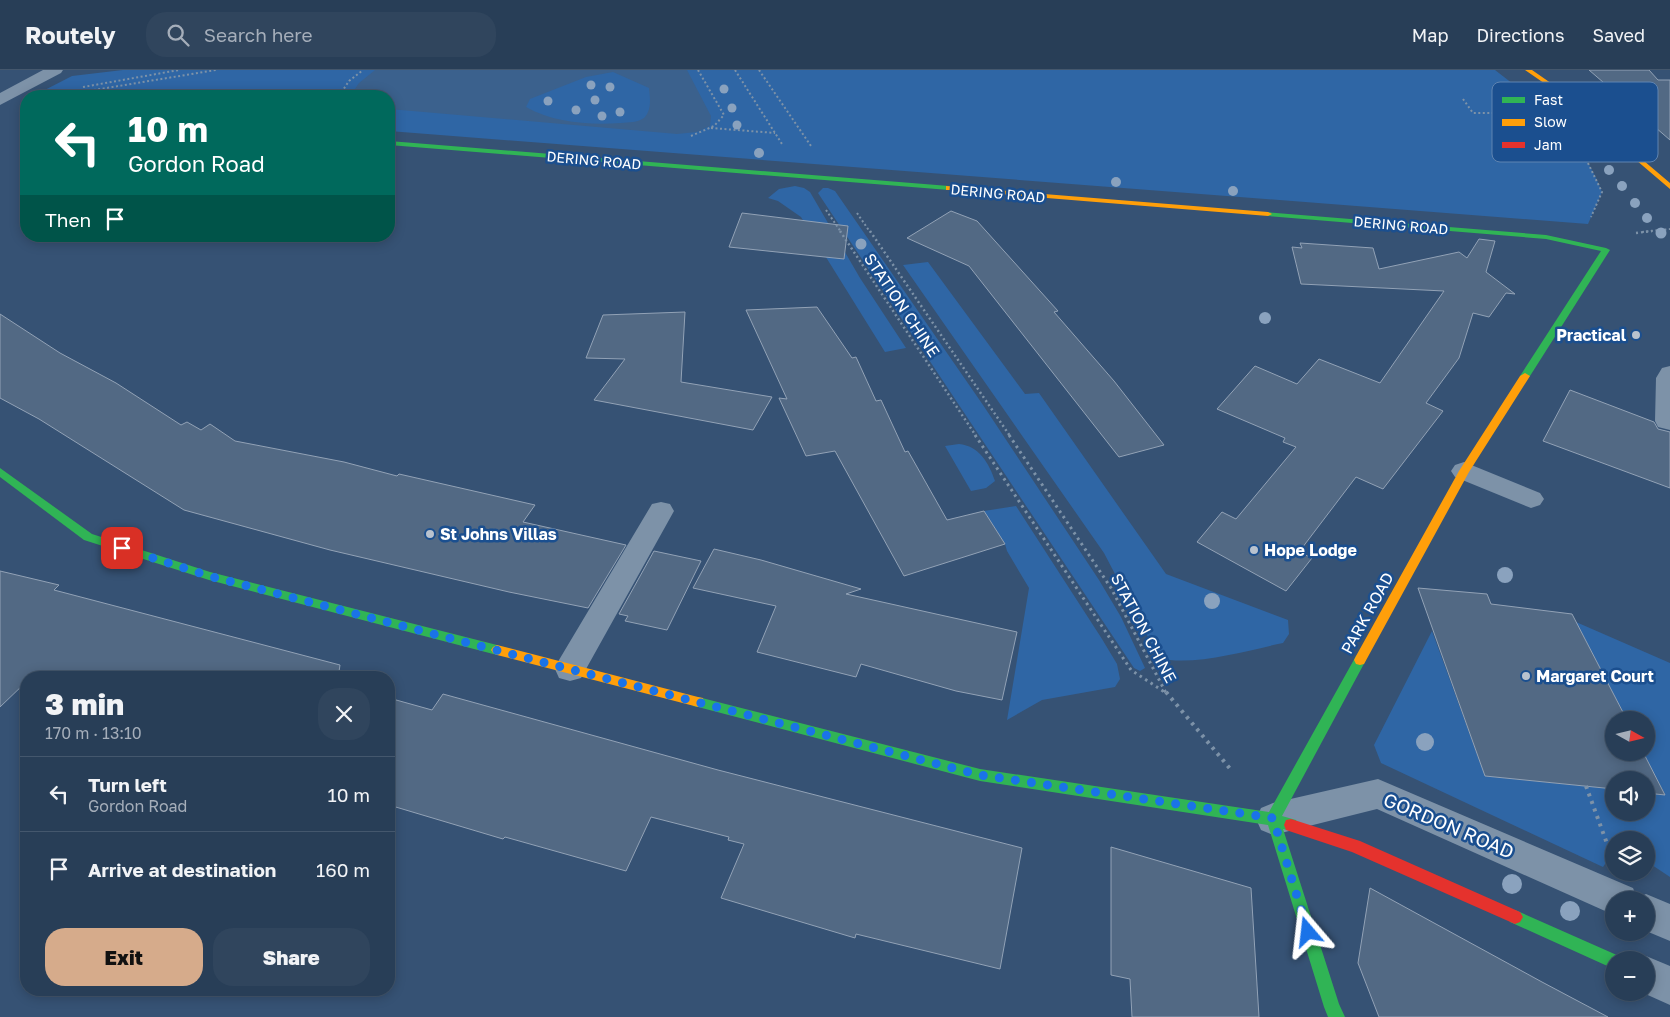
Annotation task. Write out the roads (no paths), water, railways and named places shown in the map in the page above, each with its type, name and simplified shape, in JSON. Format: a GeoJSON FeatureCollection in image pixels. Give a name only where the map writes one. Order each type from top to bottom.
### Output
{"type":"FeatureCollection","features":[{"type":"Feature","properties":{"kind":"street"},"geometry":{"type":"LineString","coordinates":[[0,100],[55,70]]}},
{"type":"Feature","properties":{"kind":"street"},"geometry":{"type":"LineString","coordinates":[[1528,70],[1546,82]]}},
{"type":"Feature","properties":{"kind":"street"},"geometry":{"type":"LineString","coordinates":[[0,104],[18,106]]}},
{"type":"Feature","properties":{"kind":"street","name":"DERING ROAD"},"geometry":{"type":"LineString","coordinates":[[395,143],[1546,237],[1606,250]]}},
{"type":"Feature","properties":{"kind":"street"},"geometry":{"type":"LineString","coordinates":[[1642,162],[1670,186]]}},
{"type":"Feature","properties":{"kind":"street","name":"PARK ROAD"},"geometry":{"type":"LineString","coordinates":[[1273,818],[1464,471],[1606,250]]}},
{"type":"Feature","properties":{"kind":"street"},"geometry":{"type":"LineString","coordinates":[[1670,373],[1668,378],[1667,421],[1670,422]]}},
{"type":"Feature","properties":{"kind":"street"},"geometry":{"type":"LineString","coordinates":[[1464,471],[1531,499]]}},
{"type":"Feature","properties":{"kind":"street","name":"GORDON ROAD"},"geometry":{"type":"LineString","coordinates":[[0,472],[88,537],[209,576],[980,775],[1273,818],[1356,846],[1605,957]]}},
{"type":"Feature","properties":{"kind":"street"},"geometry":{"type":"LineString","coordinates":[[570,670],[661,511]]}},
{"type":"Feature","properties":{"kind":"street","name":"GORDON ROAD"},"geometry":{"type":"LineString","coordinates":[[1273,818],[1378,794],[1605,893]]}},
{"type":"Feature","properties":{"kind":"street"},"geometry":{"type":"LineString","coordinates":[[1273,818],[1332,1007],[1337,1017]]}},
{"type":"Feature","properties":{"kind":"street"},"geometry":{"type":"LineString","coordinates":[[1655,916],[1670,923]]}},
{"type":"Feature","properties":{"kind":"street"},"geometry":{"type":"LineString","coordinates":[[1655,979],[1670,986]]}},
{"type":"Feature","properties":{"kind":"place","name":"Practical"},"geometry":{"type":"Point","coordinates":[1636,335]}},
{"type":"Feature","properties":{"kind":"place","name":"St Johns Villas"},"geometry":{"type":"Point","coordinates":[430,534]}},
{"type":"Feature","properties":{"kind":"place","name":"Hope Lodge"},"geometry":{"type":"Point","coordinates":[1254,550]}},
{"type":"Feature","properties":{"kind":"place","name":"Margaret Court"},"geometry":{"type":"Point","coordinates":[1526,676]}}]}
